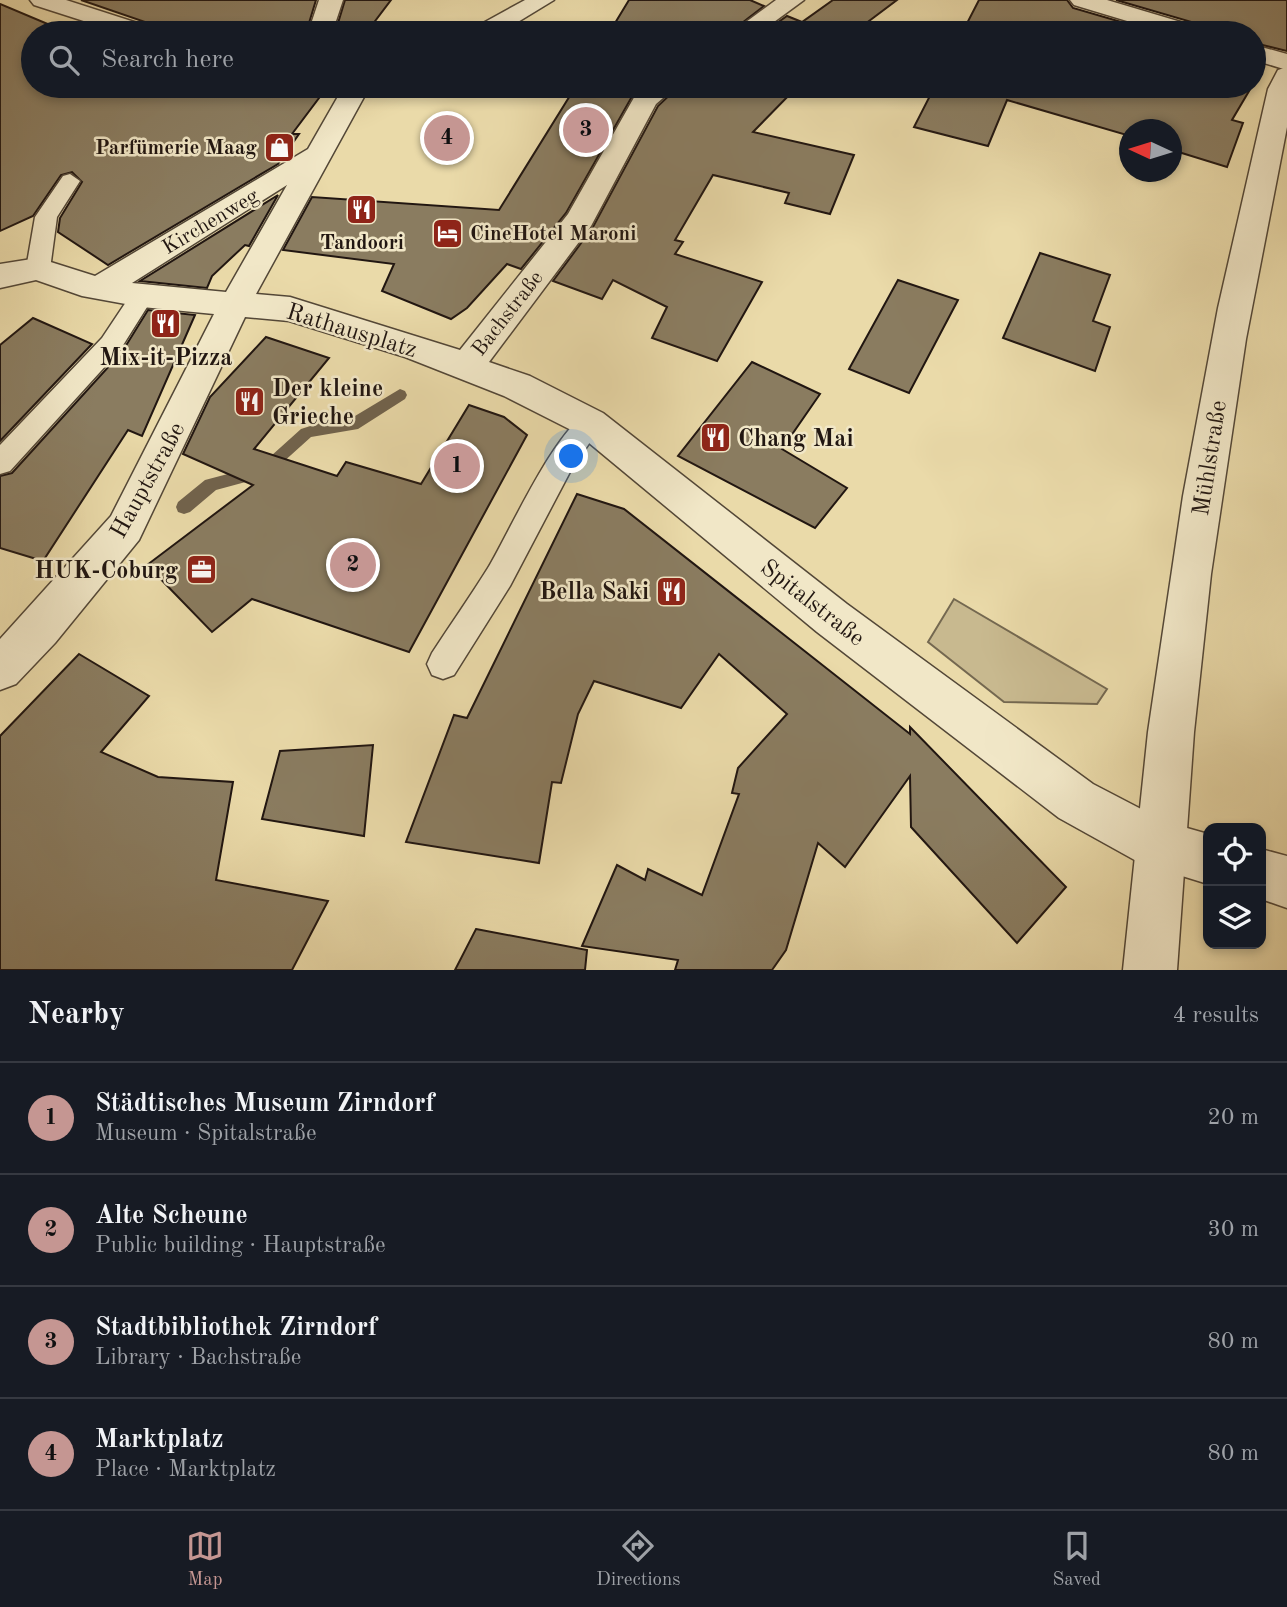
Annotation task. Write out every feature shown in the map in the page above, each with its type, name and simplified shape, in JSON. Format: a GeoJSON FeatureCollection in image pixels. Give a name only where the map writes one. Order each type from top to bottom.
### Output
{"type":"FeatureCollection","features":[{"type":"Feature","properties":{"kind":"street"},"geometry":{"type":"LineString","coordinates":[[42,0],[107,21]]}},
{"type":"Feature","properties":{"kind":"street"},"geometry":{"type":"LineString","coordinates":[[324,21],[331,0]]}},
{"type":"Feature","properties":{"kind":"street"},"geometry":{"type":"LineString","coordinates":[[504,21],[542,0]]}},
{"type":"Feature","properties":{"kind":"street"},"geometry":{"type":"LineString","coordinates":[[761,21],[792,0]]}},
{"type":"Feature","properties":{"kind":"street"},"geometry":{"type":"LineString","coordinates":[[1082,0],[1152,21]]}},
{"type":"Feature","properties":{"kind":"street"},"geometry":{"type":"LineString","coordinates":[[1266,56],[1287,62]]}},
{"type":"Feature","properties":{"kind":"street","name":"Mühlstraße"},"geometry":{"type":"LineString","coordinates":[[1150,970],[1158,845],[1193,553],[1229,338],[1281,89],[1287,75]]}},
{"type":"Feature","properties":{"kind":"street","name":"Hauptstraße"},"geometry":{"type":"LineString","coordinates":[[0,669],[40,629],[125,528],[236,302],[350,98]]}},
{"type":"Feature","properties":{"kind":"street","name":"Bachstraße"},"geometry":{"type":"LineString","coordinates":[[466,367],[580,219],[648,98]]}},
{"type":"Feature","properties":{"kind":"street","name":"Kirchenweg"},"geometry":{"type":"LineString","coordinates":[[102,287],[318,153]]}},
{"type":"Feature","properties":{"kind":"street"},"geometry":{"type":"LineString","coordinates":[[0,277],[6,273],[38,269],[68,282],[142,296],[236,302]]}},
{"type":"Feature","properties":{"kind":"street","name":"Rathausplatz"},"geometry":{"type":"LineString","coordinates":[[236,302],[290,309],[466,367]]}},
{"type":"Feature","properties":{"kind":"street","name":"Spitalstraße"},"geometry":{"type":"LineString","coordinates":[[466,367],[517,386],[590,423],[832,618],[1076,801],[1158,845],[1203,858]]}},
{"type":"Feature","properties":{"kind":"street"},"geometry":{"type":"LineString","coordinates":[[1266,876],[1287,882]]}},
{"type":"Feature","properties":{"kind":"lane"},"geometry":{"type":"LineString","coordinates":[[38,269],[46,217],[70,181]]}},
{"type":"Feature","properties":{"kind":"lane"},"geometry":{"type":"LineString","coordinates":[[0,463],[111,344],[142,296]]}},
{"type":"Feature","properties":{"kind":"lane"},"geometry":{"type":"LineString","coordinates":[[443,664],[499,577],[561,462],[590,423]]}},
{"type":"Feature","properties":{"kind":"shaded area"},"geometry":{"type":"Polygon","coordinates":[[[954,599],[1107,689],[1097,704],[1004,702],[928,642],[954,599]]]}},
{"type":"Feature","properties":{"kind":"building"},"geometry":{"type":"Polygon","coordinates":[[[81,0],[316,0],[310,21],[142,21],[81,0]]]}},
{"type":"Feature","properties":{"kind":"building"},"geometry":{"type":"Polygon","coordinates":[[[345,0],[391,0],[375,21],[339,21],[345,0]]]}},
{"type":"Feature","properties":{"kind":"building"},"geometry":{"type":"Polygon","coordinates":[[[629,0],[750,0],[764,6],[745,21],[616,21],[629,0]]]}},
{"type":"Feature","properties":{"kind":"building"},"geometry":{"type":"Polygon","coordinates":[[[833,0],[897,0],[869,21],[803,21],[833,0]]]}},
{"type":"Feature","properties":{"kind":"building"},"geometry":{"type":"Polygon","coordinates":[[[979,0],[1067,0],[1073,8],[1118,21],[968,21],[979,0]]]}},
{"type":"Feature","properties":{"kind":"building"},"geometry":{"type":"Polygon","coordinates":[[[1116,0],[1287,0],[1287,51],[1266,46],[1266,21],[1188,21],[1116,0]]]}},
{"type":"Feature","properties":{"kind":"building"},"geometry":{"type":"Polygon","coordinates":[[[0,4],[40,21],[21,21],[21,98],[319,98],[292,134],[299,134],[278,164],[108,265],[58,232],[60,218],[82,182],[72,172],[61,175],[33,216],[0,231],[0,4]]]}},
{"type":"Feature","properties":{"kind":"building"},"geometry":{"type":"Polygon","coordinates":[[[787,16],[800,21],[780,21],[787,16]]]}},
{"type":"Feature","properties":{"kind":"building"},"geometry":{"type":"Polygon","coordinates":[[[569,98],[631,98],[566,213],[521,269],[507,264],[467,308],[451,319],[382,291],[394,264],[283,250],[312,197],[499,210],[569,98]]]}},
{"type":"Feature","properties":{"kind":"building"},"geometry":{"type":"Polygon","coordinates":[[[666,98],[786,98],[753,132],[854,155],[830,214],[785,203],[789,193],[713,175],[675,240],[683,242],[675,254],[762,282],[717,361],[652,338],[667,307],[613,280],[602,299],[553,281],[593,227],[658,106],[666,98]]]}},
{"type":"Feature","properties":{"kind":"building"},"geometry":{"type":"Polygon","coordinates":[[[929,98],[1245,98],[1232,120],[1243,123],[1227,167],[1182,153],[1182,119],[1119,119],[1119,133],[1007,100],[988,146],[914,127],[929,98]]]}},
{"type":"Feature","properties":{"kind":"building"},"geometry":{"type":"Polygon","coordinates":[[[278,195],[249,246],[245,245],[212,276],[207,288],[140,281],[278,195]]]}},
{"type":"Feature","properties":{"kind":"building"},"geometry":{"type":"Polygon","coordinates":[[[1040,253],[1110,275],[1093,321],[1110,327],[1095,371],[1003,338],[1040,253]]]}},
{"type":"Feature","properties":{"kind":"building"},"geometry":{"type":"Polygon","coordinates":[[[898,280],[958,300],[909,393],[849,369],[898,280]]]}},
{"type":"Feature","properties":{"kind":"building"},"geometry":{"type":"Polygon","coordinates":[[[148,310],[195,315],[142,436],[128,430],[43,561],[0,548],[0,476],[12,473],[122,352],[148,310]]]}},
{"type":"Feature","properties":{"kind":"building"},"geometry":{"type":"Polygon","coordinates":[[[33,318],[92,344],[0,441],[0,345],[33,318]]]}},
{"type":"Feature","properties":{"kind":"building"},"geometry":{"type":"Polygon","coordinates":[[[266,337],[329,358],[254,449],[337,476],[346,462],[421,484],[469,405],[504,417],[527,435],[409,652],[252,599],[212,632],[147,565],[253,485],[183,454],[210,397],[266,337]]]}},
{"type":"Feature","properties":{"kind":"building"},"geometry":{"type":"Polygon","coordinates":[[[752,362],[820,394],[782,449],[847,488],[815,528],[678,456],[752,362]]]}},
{"type":"Feature","properties":{"kind":"building"},"geometry":{"type":"Polygon","coordinates":[[[577,494],[624,509],[910,734],[910,727],[1066,887],[1017,943],[911,827],[910,776],[845,867],[818,843],[786,950],[772,970],[675,970],[678,960],[582,946],[617,865],[645,880],[648,869],[702,895],[739,794],[732,793],[738,768],[787,714],[719,654],[681,708],[594,681],[578,714],[561,783],[552,782],[539,863],[406,842],[454,715],[467,718],[577,494]]]}},
{"type":"Feature","properties":{"kind":"building"},"geometry":{"type":"Polygon","coordinates":[[[79,654],[149,696],[101,752],[158,777],[233,782],[216,880],[328,901],[292,970],[0,970],[0,736],[79,654]]]}},
{"type":"Feature","properties":{"kind":"building"},"geometry":{"type":"Polygon","coordinates":[[[373,745],[364,836],[262,819],[280,751],[373,745]]]}},
{"type":"Feature","properties":{"kind":"building"},"geometry":{"type":"Polygon","coordinates":[[[476,929],[587,950],[585,970],[455,970],[476,929]]]}},
{"type":"Feature","properties":{"kind":"waterway"},"geometry":{"type":"LineString","coordinates":[[184,507],[211,485],[247,475],[276,460],[306,433],[326,427],[353,425],[400,395]]}},
{"type":"Feature","properties":{"kind":"place","name":"Stadtbibliothek Zirndorf"},"geometry":{"type":"Point","coordinates":[586,130]}},
{"type":"Feature","properties":{"kind":"place","name":"Marktplatz"},"geometry":{"type":"Point","coordinates":[447,138]}},
{"type":"Feature","properties":{"kind":"place","name":"Parfümerie Maag"},"geometry":{"type":"Point","coordinates":[280,147]}},
{"type":"Feature","properties":{"kind":"place","name":"Tandoori"},"geometry":{"type":"Point","coordinates":[362,210]}},
{"type":"Feature","properties":{"kind":"place","name":"CineHotel Maroni"},"geometry":{"type":"Point","coordinates":[447,233]}},
{"type":"Feature","properties":{"kind":"place","name":"Mix-it-Pizza"},"geometry":{"type":"Point","coordinates":[166,323]}},
{"type":"Feature","properties":{"kind":"place","name":"Der kleine Grieche"},"geometry":{"type":"Point","coordinates":[249,402]}},
{"type":"Feature","properties":{"kind":"place","name":"Chang Mai"},"geometry":{"type":"Point","coordinates":[715,438]}},
{"type":"Feature","properties":{"kind":"place","name":"Städtisches Museum Zirndorf"},"geometry":{"type":"Point","coordinates":[457,466]}},
{"type":"Feature","properties":{"kind":"place","name":"Alte Scheune"},"geometry":{"type":"Point","coordinates":[353,565]}},
{"type":"Feature","properties":{"kind":"place","name":"HUK-Coburg"},"geometry":{"type":"Point","coordinates":[201,570]}},
{"type":"Feature","properties":{"kind":"place","name":"Bella Saki"},"geometry":{"type":"Point","coordinates":[672,591]}}]}
